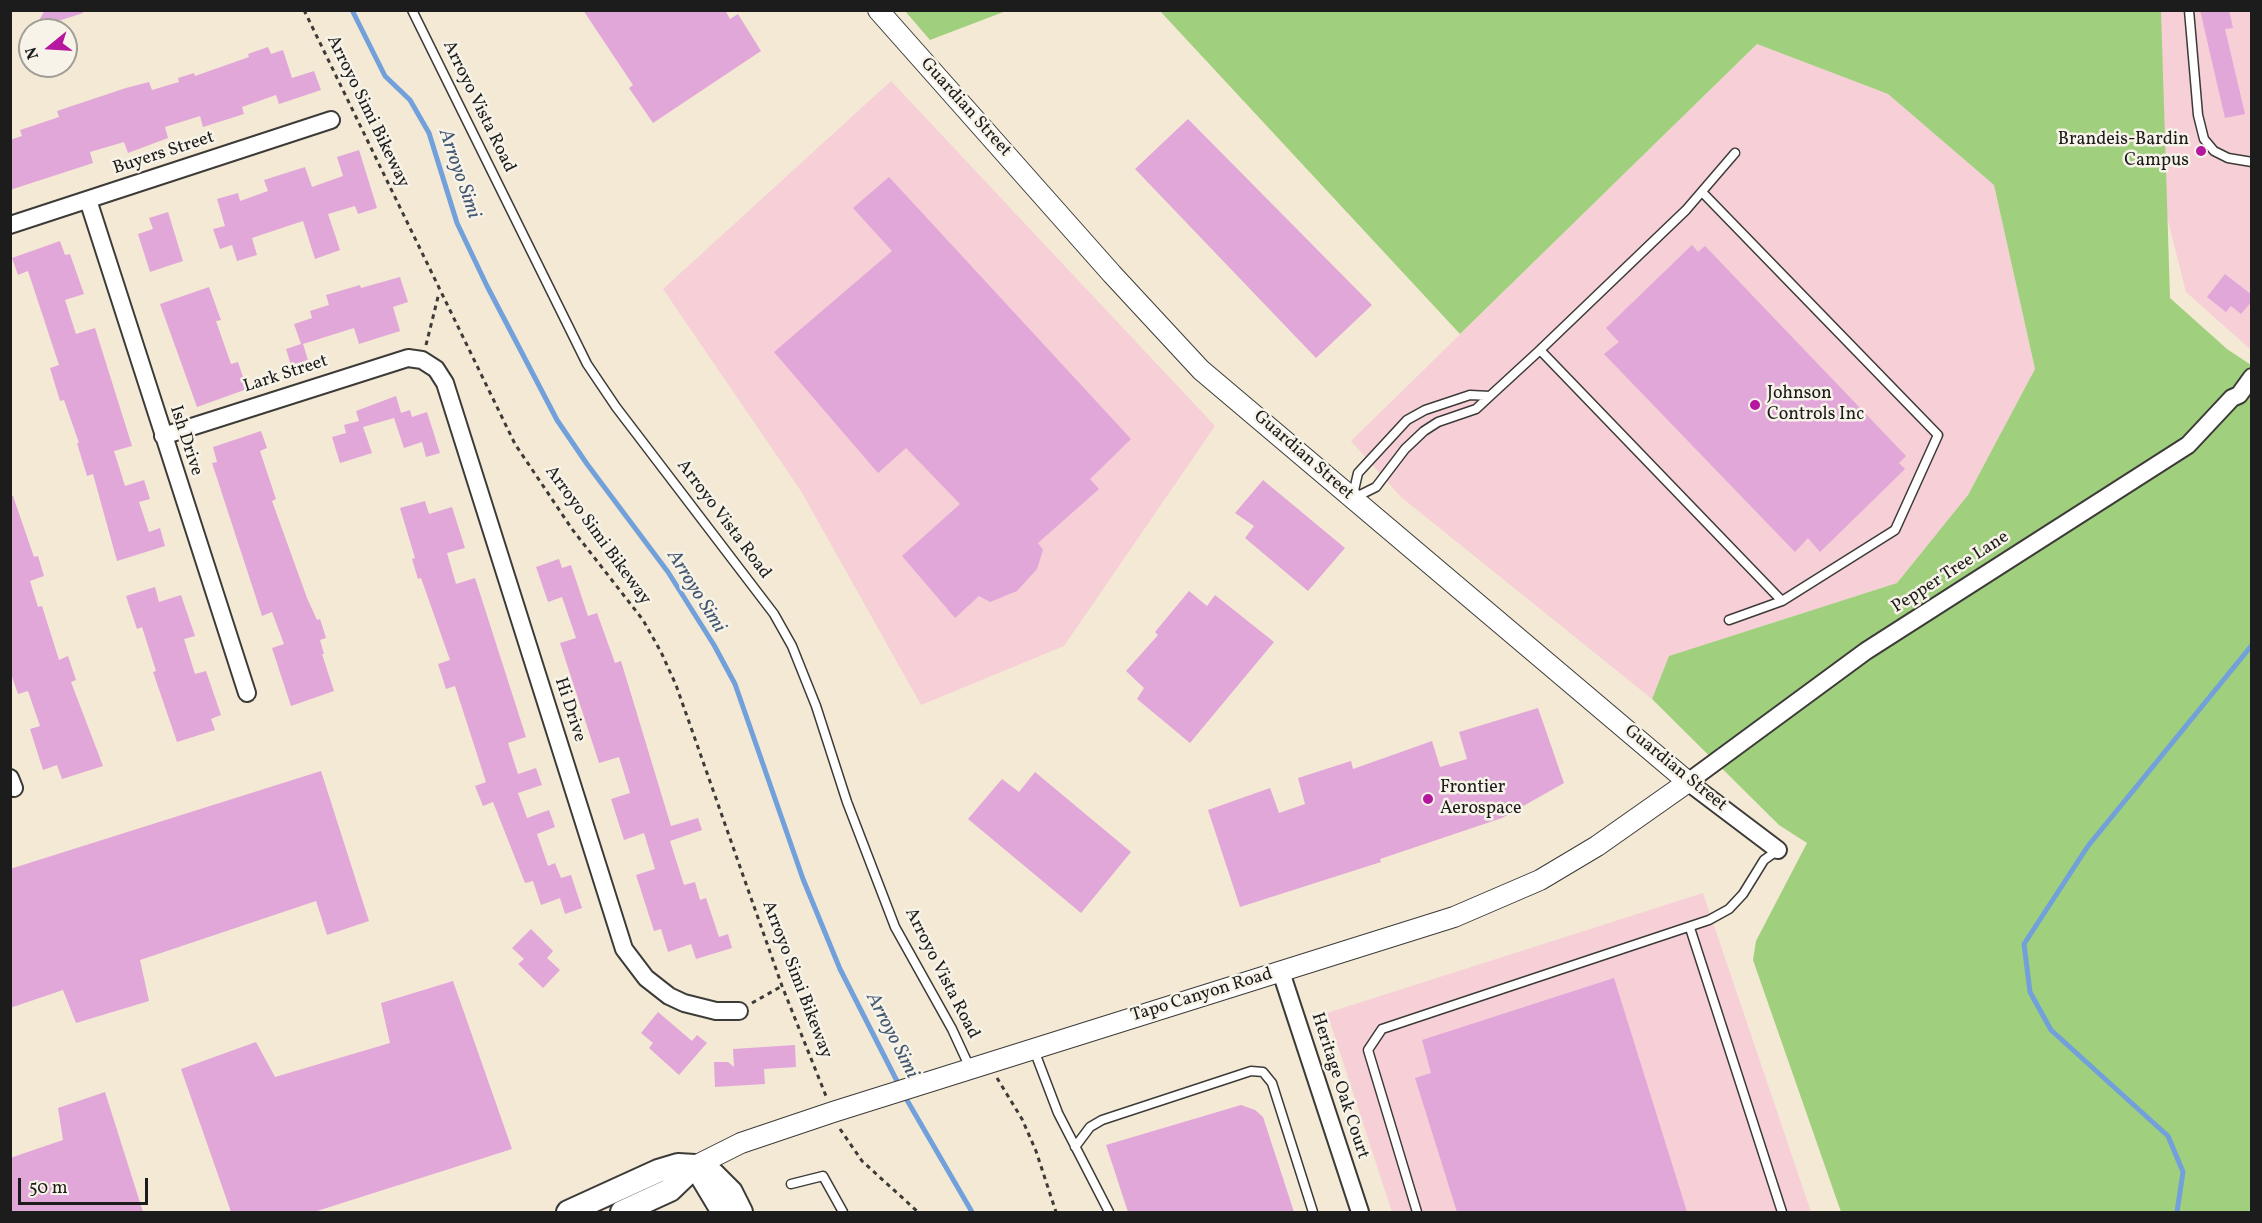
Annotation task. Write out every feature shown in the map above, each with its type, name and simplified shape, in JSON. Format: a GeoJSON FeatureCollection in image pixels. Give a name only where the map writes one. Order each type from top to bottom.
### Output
{"type":"FeatureCollection","features":[{"type":"Feature","properties":{"kind":"main road","name":"Tapo Canyon Road"},"geometry":{"type":"LineString","coordinates":[[568,1212],[658,1171],[678,1165],[695,1166]]}},
{"type":"Feature","properties":{"kind":"main road","name":"Tapo Canyon Road"},"geometry":{"type":"LineString","coordinates":[[622,1212],[670,1190],[695,1166]]}},
{"type":"Feature","properties":{"kind":"main road"},"geometry":{"type":"LineString","coordinates":[[695,1166],[723,1212]]}},
{"type":"Feature","properties":{"kind":"main road"},"geometry":{"type":"LineString","coordinates":[[695,1166],[713,1174],[731,1192],[741,1212]]}},
{"type":"Feature","properties":{"kind":"street","name":"Guardian Street"},"geometry":{"type":"LineString","coordinates":[[878,10],[1112,274],[1201,370],[1688,782],[1778,850]]}},
{"type":"Feature","properties":{"kind":"street","name":"Buyers Street"},"geometry":{"type":"LineString","coordinates":[[10,225],[331,120]]}},
{"type":"Feature","properties":{"kind":"street","name":"Ish Drive"},"geometry":{"type":"LineString","coordinates":[[88,200],[247,693]]}},
{"type":"Feature","properties":{"kind":"street","name":"Lark Street"},"geometry":{"type":"LineString","coordinates":[[163,436],[379,366],[408,358],[422,360]]}},
{"type":"Feature","properties":{"kind":"street","name":"Hi Drive"},"geometry":{"type":"LineString","coordinates":[[422,360],[436,369],[445,383],[624,949],[646,978],[669,996],[684,1003],[716,1011],[739,1011]]}},
{"type":"Feature","properties":{"kind":"street","name":"Pepper Tree Lane"},"geometry":{"type":"LineString","coordinates":[[2232,398],[2234,390],[2252,366]]}},
{"type":"Feature","properties":{"kind":"street","name":"Pepper Tree Lane"},"geometry":{"type":"LineString","coordinates":[[1688,782],[1866,651],[2188,445],[2232,398],[2239,395],[2252,377]]}},
{"type":"Feature","properties":{"kind":"street","name":"Tapo Canyon Road"},"geometry":{"type":"LineString","coordinates":[[695,1166],[741,1143],[848,1107],[1454,917],[1522,889],[1597,846],[1688,782]]}},
{"type":"Feature","properties":{"kind":"street","name":"Heritage Oak Court"},"geometry":{"type":"LineString","coordinates":[[1281,972],[1360,1212]]}},
{"type":"Feature","properties":{"kind":"lane","name":"Arroyo Vista Road"},"geometry":{"type":"LineString","coordinates":[[412,10],[587,364],[616,407],[774,614],[792,646],[816,706],[847,802],[896,927],[952,1029],[970,1068]]}},
{"type":"Feature","properties":{"kind":"lane"},"geometry":{"type":"LineString","coordinates":[[2189,10],[2198,115],[2204,139],[2214,151],[2228,158],[2252,162]]}},
{"type":"Feature","properties":{"kind":"lane"},"geometry":{"type":"LineString","coordinates":[[1352,499],[1376,487],[1405,449],[1424,431],[1438,422],[1476,409],[1702,192],[1735,153]]}},
{"type":"Feature","properties":{"kind":"lane"},"geometry":{"type":"LineString","coordinates":[[1702,192],[1938,435],[1895,530],[1782,602],[1728,620]]}},
{"type":"Feature","properties":{"kind":"lane"},"geometry":{"type":"LineString","coordinates":[[1540,350],[1782,602]]}},
{"type":"Feature","properties":{"kind":"lane"},"geometry":{"type":"LineString","coordinates":[[1352,499],[1358,472],[1407,420],[1425,410],[1470,395],[1490,396]]}},
{"type":"Feature","properties":{"kind":"lane"},"geometry":{"type":"LineString","coordinates":[[1417,1212],[1368,1050],[1382,1029],[1690,928],[1729,909],[1743,894],[1764,860],[1778,850]]}},
{"type":"Feature","properties":{"kind":"lane"},"geometry":{"type":"LineString","coordinates":[[1690,928],[1782,1212]]}},
{"type":"Feature","properties":{"kind":"lane"},"geometry":{"type":"LineString","coordinates":[[1033,1048],[1058,1113],[1109,1212]]}},
{"type":"Feature","properties":{"kind":"lane"},"geometry":{"type":"LineString","coordinates":[[1075,1147],[1090,1127],[1102,1120],[1251,1071],[1263,1072],[1272,1083],[1313,1212]]}},
{"type":"Feature","properties":{"kind":"lane"},"geometry":{"type":"LineString","coordinates":[[791,1184],[823,1176],[843,1212]]}},
{"type":"Feature","properties":{"kind":"path","name":"Arroyo Simi Bikeway"},"geometry":{"type":"LineString","coordinates":[[304,10],[515,444],[572,529],[643,620],[661,652],[676,685],[782,986],[825,1095]]}},
{"type":"Feature","properties":{"kind":"path"},"geometry":{"type":"LineString","coordinates":[[422,360],[440,292]]}},
{"type":"Feature","properties":{"kind":"path"},"geometry":{"type":"LineString","coordinates":[[739,1011],[782,986]]}},
{"type":"Feature","properties":{"kind":"path"},"geometry":{"type":"LineString","coordinates":[[991,1062],[998,1080],[1022,1119],[1036,1151],[1056,1212]]}},
{"type":"Feature","properties":{"kind":"path"},"geometry":{"type":"LineString","coordinates":[[840,1127],[862,1161],[918,1212]]}},
{"type":"Feature","properties":{"kind":"shaded area","name":"Brandeis-Bardin Campus"},"geometry":{"type":"Polygon","coordinates":[[[2115,11],[2251,11],[2251,350],[2186,292],[2115,11]]]}},
{"type":"Feature","properties":{"kind":"shaded area"},"geometry":{"type":"Polygon","coordinates":[[[1757,44],[1888,94],[1994,185],[2035,369],[1968,495],[1897,583],[1669,656],[1652,699],[1401,497],[1351,441],[1757,44]]]}},
{"type":"Feature","properties":{"kind":"shaded area"},"geometry":{"type":"Polygon","coordinates":[[[891,81],[1215,426],[1064,646],[921,705],[801,491],[663,289],[891,81]]]}},
{"type":"Feature","properties":{"kind":"shaded area"},"geometry":{"type":"Polygon","coordinates":[[[1703,893],[1811,1212],[1392,1212],[1327,1013],[1703,893]]]}},
{"type":"Feature","properties":{"kind":"green space"},"geometry":{"type":"Polygon","coordinates":[[[905,11],[1006,11],[930,40],[905,11]]]}},
{"type":"Feature","properties":{"kind":"green space"},"geometry":{"type":"Polygon","coordinates":[[[1160,11],[2161,11],[2170,298],[2227,349],[2251,365],[2251,1212],[1841,1212],[1753,960],[1756,941],[1807,843],[1779,825],[1652,699],[1669,656],[1897,583],[1968,495],[2035,369],[1994,185],[1888,94],[1757,44],[1460,334],[1160,11]]]}},
{"type":"Feature","properties":{"kind":"building"},"geometry":{"type":"Polygon","coordinates":[[[45,10],[83,10],[83,13],[68,18],[40,18],[45,10]]]}},
{"type":"Feature","properties":{"kind":"building"},"geometry":{"type":"Polygon","coordinates":[[[583,10],[725,10],[730,19],[738,14],[761,51],[653,123],[629,88],[633,85],[583,10]]]}},
{"type":"Feature","properties":{"kind":"building"},"geometry":{"type":"Polygon","coordinates":[[[2200,10],[2229,10],[2233,28],[2225,29],[2245,114],[2225,118],[2200,10]]]}},
{"type":"Feature","properties":{"kind":"building"},"geometry":{"type":"Polygon","coordinates":[[[268,47],[271,54],[283,50],[292,78],[314,71],[321,90],[279,104],[276,95],[242,107],[244,114],[203,127],[200,116],[165,127],[168,138],[128,153],[124,142],[90,152],[93,163],[10,190],[10,140],[22,136],[20,130],[59,117],[57,111],[149,82],[152,90],[179,82],[178,78],[194,73],[195,76],[249,57],[248,54],[268,47]]]}},
{"type":"Feature","properties":{"kind":"building"},"geometry":{"type":"Polygon","coordinates":[[[1188,119],[1372,305],[1316,358],[1135,169],[1188,119]]]}},
{"type":"Feature","properties":{"kind":"building"},"geometry":{"type":"Polygon","coordinates":[[[359,150],[377,208],[358,214],[355,206],[328,214],[340,250],[315,259],[303,221],[252,238],[257,255],[237,261],[232,245],[220,249],[213,229],[225,226],[217,199],[238,193],[240,201],[268,191],[264,180],[305,167],[312,187],[343,176],[337,157],[359,150]]]}},
{"type":"Feature","properties":{"kind":"building"},"geometry":{"type":"Polygon","coordinates":[[[889,177],[1131,439],[1090,479],[1099,489],[1038,543],[1043,550],[1037,569],[1017,591],[990,602],[979,596],[955,618],[902,556],[960,504],[906,448],[878,473],[774,352],[892,251],[853,208],[889,177]]]}},
{"type":"Feature","properties":{"kind":"building"},"geometry":{"type":"Polygon","coordinates":[[[168,212],[183,261],[150,272],[138,234],[153,229],[149,218],[168,212]]]}},
{"type":"Feature","properties":{"kind":"building"},"geometry":{"type":"Polygon","coordinates":[[[60,241],[65,255],[70,254],[84,294],[65,300],[76,334],[95,328],[132,446],[114,451],[125,486],[144,480],[150,499],[139,502],[149,532],[160,528],[165,546],[117,561],[93,474],[87,476],[77,443],[79,443],[64,400],[60,401],[50,368],[59,365],[28,271],[18,275],[12,258],[60,241]]]}},
{"type":"Feature","properties":{"kind":"building","name":"Johnson Controls Inc"},"geometry":{"type":"Polygon","coordinates":[[[1692,245],[1698,252],[1705,246],[1906,456],[1899,463],[1905,469],[1820,552],[1808,538],[1795,552],[1604,354],[1619,342],[1606,328],[1692,245]]]}},
{"type":"Feature","properties":{"kind":"building"},"geometry":{"type":"Polygon","coordinates":[[[2225,274],[2252,295],[2252,301],[2241,314],[2231,306],[2226,312],[2207,297],[2225,274]]]}},
{"type":"Feature","properties":{"kind":"building"},"geometry":{"type":"Polygon","coordinates":[[[400,277],[408,302],[393,307],[400,331],[359,344],[354,328],[303,344],[308,360],[291,365],[286,349],[301,344],[294,324],[312,318],[310,311],[329,305],[326,295],[400,277]]]}},
{"type":"Feature","properties":{"kind":"building"},"geometry":{"type":"Polygon","coordinates":[[[209,287],[221,320],[216,321],[231,364],[238,362],[247,389],[197,407],[160,304],[209,287]]]}},
{"type":"Feature","properties":{"kind":"building"},"geometry":{"type":"Polygon","coordinates":[[[396,396],[401,413],[410,410],[412,417],[427,412],[440,453],[426,457],[422,442],[404,448],[394,418],[363,427],[372,453],[340,463],[332,437],[346,433],[344,425],[359,421],[356,411],[396,396]]]}},
{"type":"Feature","properties":{"kind":"building"},"geometry":{"type":"Polygon","coordinates":[[[261,431],[267,448],[260,451],[276,499],[272,501],[307,598],[317,620],[320,619],[326,638],[320,640],[324,654],[322,654],[334,691],[291,706],[272,648],[284,644],[272,612],[262,616],[212,463],[217,462],[213,447],[261,431]]]}},
{"type":"Feature","properties":{"kind":"building"},"geometry":{"type":"Polygon","coordinates":[[[1263,480],[1345,548],[1308,591],[1245,538],[1254,526],[1235,513],[1263,480]]]}},
{"type":"Feature","properties":{"kind":"building"},"geometry":{"type":"Polygon","coordinates":[[[10,496],[13,496],[34,557],[38,556],[44,576],[30,581],[38,607],[42,606],[59,660],[68,656],[76,680],[71,682],[103,766],[62,779],[57,765],[43,770],[30,729],[40,726],[28,691],[18,694],[10,671],[10,496]]]}},
{"type":"Feature","properties":{"kind":"building"},"geometry":{"type":"Polygon","coordinates":[[[425,501],[429,514],[452,507],[465,548],[447,553],[456,584],[475,578],[526,737],[508,743],[518,774],[536,768],[542,785],[518,793],[527,818],[549,810],[555,827],[537,834],[548,866],[555,863],[561,878],[571,875],[582,908],[565,914],[560,898],[541,905],[533,881],[525,883],[493,802],[483,806],[475,786],[486,782],[455,686],[446,689],[438,664],[450,660],[421,578],[418,579],[412,559],[415,558],[400,508],[425,501]]]}},
{"type":"Feature","properties":{"kind":"building"},"geometry":{"type":"Polygon","coordinates":[[[559,559],[562,568],[571,565],[588,616],[597,613],[615,663],[621,661],[671,826],[698,818],[702,830],[670,841],[684,885],[695,882],[700,900],[706,898],[719,937],[728,934],[732,948],[696,959],[691,944],[668,952],[661,929],[654,931],[636,875],[655,869],[644,833],[624,840],[611,799],[630,793],[619,757],[599,763],[560,643],[576,638],[562,597],[548,602],[536,567],[559,559]]]}},
{"type":"Feature","properties":{"kind":"building"},"geometry":{"type":"Polygon","coordinates":[[[155,587],[159,602],[181,595],[195,636],[184,639],[195,674],[206,671],[221,715],[211,719],[215,730],[177,742],[153,672],[156,671],[142,627],[137,629],[126,596],[155,587]]]}},
{"type":"Feature","properties":{"kind":"building"},"geometry":{"type":"Polygon","coordinates":[[[1189,591],[1207,606],[1215,595],[1274,642],[1190,743],[1137,699],[1144,688],[1126,671],[1158,635],[1155,632],[1189,591]]]}},
{"type":"Feature","properties":{"kind":"building"},"geometry":{"type":"Polygon","coordinates":[[[1538,708],[1564,783],[1502,818],[1380,859],[1381,862],[1240,907],[1208,810],[1270,788],[1279,813],[1305,804],[1298,778],[1351,761],[1353,769],[1432,741],[1440,767],[1467,759],[1459,732],[1538,708]]]}},
{"type":"Feature","properties":{"kind":"building"},"geometry":{"type":"Polygon","coordinates":[[[321,771],[369,921],[327,935],[316,901],[140,960],[149,1001],[76,1023],[63,990],[10,1008],[10,869],[321,771]]]}},
{"type":"Feature","properties":{"kind":"building"},"geometry":{"type":"Polygon","coordinates":[[[1035,772],[1131,852],[1081,913],[968,819],[1002,779],[1019,792],[1035,772]]]}},
{"type":"Feature","properties":{"kind":"building"},"geometry":{"type":"Polygon","coordinates":[[[531,929],[553,951],[547,958],[560,970],[543,988],[518,964],[524,959],[512,948],[531,929]]]}},
{"type":"Feature","properties":{"kind":"building"},"geometry":{"type":"Polygon","coordinates":[[[1614,978],[1687,1212],[1457,1212],[1415,1078],[1431,1073],[1422,1040],[1614,978]]]}},
{"type":"Feature","properties":{"kind":"building"},"geometry":{"type":"Polygon","coordinates":[[[453,981],[512,1149],[314,1212],[231,1212],[181,1069],[256,1042],[275,1077],[390,1043],[381,1003],[453,981]]]}},
{"type":"Feature","properties":{"kind":"building"},"geometry":{"type":"Polygon","coordinates":[[[658,1012],[692,1041],[697,1035],[707,1043],[679,1075],[649,1048],[653,1043],[641,1033],[658,1012]]]}},
{"type":"Feature","properties":{"kind":"building"},"geometry":{"type":"Polygon","coordinates":[[[795,1045],[796,1067],[764,1069],[765,1084],[715,1087],[714,1062],[728,1062],[734,1067],[733,1049],[795,1045]]]}},
{"type":"Feature","properties":{"kind":"building"},"geometry":{"type":"Polygon","coordinates":[[[105,1092],[143,1212],[10,1212],[10,1158],[63,1140],[58,1108],[105,1092]]]}},
{"type":"Feature","properties":{"kind":"building"},"geometry":{"type":"Polygon","coordinates":[[[1241,1105],[1255,1110],[1263,1117],[1294,1212],[1128,1212],[1106,1145],[1241,1105]]]}},
{"type":"Feature","properties":{"kind":"waterway","name":"Arroyo Simi"},"geometry":{"type":"LineString","coordinates":[[352,10],[385,76],[410,100],[429,133],[457,223],[557,420],[668,572],[714,645],[735,684],[803,879],[840,969],[900,1087]]}},
{"type":"Feature","properties":{"kind":"waterway"},"geometry":{"type":"LineString","coordinates":[[2177,1212],[2183,1172],[2168,1136],[2051,1030],[2030,992],[2024,944],[2088,846],[2252,645]]}},
{"type":"Feature","properties":{"kind":"waterway","name":"Arroyo Simi"},"geometry":{"type":"LineString","coordinates":[[904,1095],[972,1212]]}},
{"type":"Feature","properties":{"kind":"place","name":"Brandeis-Bardin Campus"},"geometry":{"type":"Point","coordinates":[2201,151]}},
{"type":"Feature","properties":{"kind":"place","name":"Johnson Controls Inc"},"geometry":{"type":"Point","coordinates":[1755,405]}},
{"type":"Feature","properties":{"kind":"place","name":"Frontier Aerospace"},"geometry":{"type":"Point","coordinates":[1428,799]}}]}
